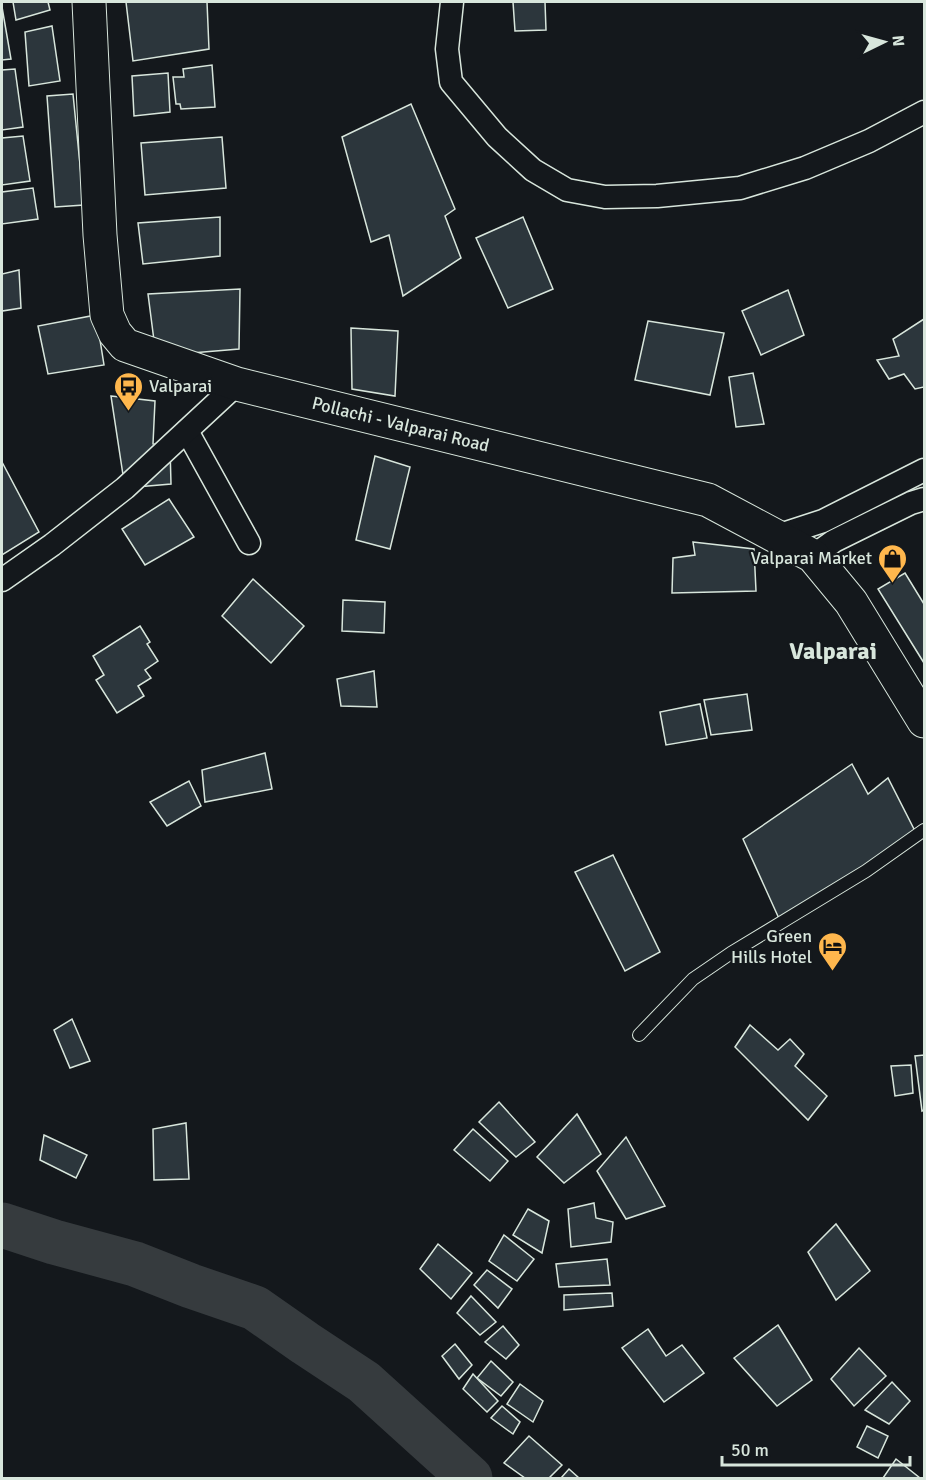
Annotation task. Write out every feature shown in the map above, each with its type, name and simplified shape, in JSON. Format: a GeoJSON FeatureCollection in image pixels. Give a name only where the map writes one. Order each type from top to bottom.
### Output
{"type":"FeatureCollection","features":[{"type":"Feature","properties":{"kind":"main road","name":"Pollachi - Valparai Road"},"geometry":{"type":"LineString","coordinates":[[89,2],[100,235],[108,315],[115,333],[125,345],[237,384],[708,500],[813,556],[851,602],[924,721]]}},
{"type":"Feature","properties":{"kind":"street"},"geometry":{"type":"LineString","coordinates":[[452,2],[447,49],[452,82],[497,137],[533,170],[567,190],[605,197],[740,188],[805,168],[868,141],[924,112]]}},
{"type":"Feature","properties":{"kind":"street"},"geometry":{"type":"LineString","coordinates":[[2,580],[52,545],[125,488],[237,384]]}},
{"type":"Feature","properties":{"kind":"street"},"geometry":{"type":"LineString","coordinates":[[187,431],[249,543]]}},
{"type":"Feature","properties":{"kind":"street"},"geometry":{"type":"LineString","coordinates":[[774,537],[823,521],[924,470]]}},
{"type":"Feature","properties":{"kind":"street"},"geometry":{"type":"LineString","coordinates":[[813,556],[834,541],[924,499]]}},
{"type":"Feature","properties":{"kind":"lane"},"geometry":{"type":"LineString","coordinates":[[639,1035],[693,979],[866,871],[924,830]]}},
{"type":"Feature","properties":{"kind":"building"},"geometry":{"type":"Polygon","coordinates":[[[13,2],[48,2],[50,10],[16,20],[13,2]]]}},
{"type":"Feature","properties":{"kind":"building"},"geometry":{"type":"Polygon","coordinates":[[[126,2],[207,2],[209,49],[133,61],[126,2]]]}},
{"type":"Feature","properties":{"kind":"building"},"geometry":{"type":"Polygon","coordinates":[[[513,2],[545,2],[546,30],[515,31],[513,2]]]}},
{"type":"Feature","properties":{"kind":"building"},"geometry":{"type":"Polygon","coordinates":[[[2,7],[11,59],[2,60],[2,7]]]}},
{"type":"Feature","properties":{"kind":"building"},"geometry":{"type":"Polygon","coordinates":[[[52,26],[60,81],[29,86],[25,32],[52,26]]]}},
{"type":"Feature","properties":{"kind":"building"},"geometry":{"type":"Polygon","coordinates":[[[212,65],[215,107],[181,109],[180,104],[176,104],[173,77],[184,77],[183,69],[212,65]]]}},
{"type":"Feature","properties":{"kind":"building"},"geometry":{"type":"Polygon","coordinates":[[[15,69],[23,127],[2,130],[2,70],[15,69]]]}},
{"type":"Feature","properties":{"kind":"building"},"geometry":{"type":"Polygon","coordinates":[[[168,73],[170,112],[134,116],[132,76],[168,73]]]}},
{"type":"Feature","properties":{"kind":"building"},"geometry":{"type":"Polygon","coordinates":[[[73,94],[84,205],[55,207],[47,96],[73,94]]]}},
{"type":"Feature","properties":{"kind":"building"},"geometry":{"type":"Polygon","coordinates":[[[411,104],[455,209],[445,216],[461,258],[403,296],[389,235],[371,242],[342,137],[411,104]]]}},
{"type":"Feature","properties":{"kind":"building"},"geometry":{"type":"Polygon","coordinates":[[[23,136],[30,181],[2,185],[2,138],[23,136]]]}},
{"type":"Feature","properties":{"kind":"building"},"geometry":{"type":"Polygon","coordinates":[[[222,137],[226,188],[145,195],[141,143],[222,137]]]}},
{"type":"Feature","properties":{"kind":"building"},"geometry":{"type":"Polygon","coordinates":[[[33,188],[38,219],[2,224],[2,192],[33,188]]]}},
{"type":"Feature","properties":{"kind":"building"},"geometry":{"type":"Polygon","coordinates":[[[220,217],[220,256],[143,264],[138,223],[220,217]]]}},
{"type":"Feature","properties":{"kind":"building"},"geometry":{"type":"Polygon","coordinates":[[[523,217],[553,289],[508,308],[476,238],[523,217]]]}},
{"type":"Feature","properties":{"kind":"building"},"geometry":{"type":"Polygon","coordinates":[[[19,270],[21,308],[2,311],[2,274],[19,270]]]}},
{"type":"Feature","properties":{"kind":"building"},"geometry":{"type":"Polygon","coordinates":[[[240,289],[239,349],[156,356],[148,294],[240,289]]]}},
{"type":"Feature","properties":{"kind":"building"},"geometry":{"type":"Polygon","coordinates":[[[788,290],[804,335],[761,355],[742,311],[788,290]]]}},
{"type":"Feature","properties":{"kind":"building"},"geometry":{"type":"Polygon","coordinates":[[[96,315],[104,365],[48,374],[38,326],[96,315]]]}},
{"type":"Feature","properties":{"kind":"building"},"geometry":{"type":"Polygon","coordinates":[[[924,319],[924,387],[915,389],[904,374],[889,379],[877,360],[899,356],[893,339],[924,319]]]}},
{"type":"Feature","properties":{"kind":"building"},"geometry":{"type":"Polygon","coordinates":[[[648,321],[724,333],[710,395],[635,380],[648,321]]]}},
{"type":"Feature","properties":{"kind":"building"},"geometry":{"type":"Polygon","coordinates":[[[351,328],[398,331],[395,396],[352,389],[351,328]]]}},
{"type":"Feature","properties":{"kind":"building"},"geometry":{"type":"Polygon","coordinates":[[[753,373],[764,424],[736,427],[729,377],[753,373]]]}},
{"type":"Feature","properties":{"kind":"building"},"geometry":{"type":"Polygon","coordinates":[[[111,396],[155,401],[153,444],[170,447],[171,484],[125,488],[111,396]]]}},
{"type":"Feature","properties":{"kind":"building"},"geometry":{"type":"Polygon","coordinates":[[[375,456],[410,467],[390,549],[356,540],[375,456]]]}},
{"type":"Feature","properties":{"kind":"building"},"geometry":{"type":"Polygon","coordinates":[[[2,462],[39,532],[2,555],[2,462]]]}},
{"type":"Feature","properties":{"kind":"building"},"geometry":{"type":"Polygon","coordinates":[[[169,499],[194,537],[145,565],[122,529],[169,499]]]}},
{"type":"Feature","properties":{"kind":"building"},"geometry":{"type":"Polygon","coordinates":[[[693,542],[754,549],[756,591],[672,593],[673,558],[695,555],[693,542]]]}},
{"type":"Feature","properties":{"kind":"building"},"geometry":{"type":"Polygon","coordinates":[[[905,573],[924,604],[924,663],[878,589],[905,573]]]}},
{"type":"Feature","properties":{"kind":"building"},"geometry":{"type":"Polygon","coordinates":[[[253,579],[304,626],[271,663],[222,616],[253,579]]]}},
{"type":"Feature","properties":{"kind":"building"},"geometry":{"type":"Polygon","coordinates":[[[343,600],[385,602],[384,633],[342,631],[343,600]]]}},
{"type":"Feature","properties":{"kind":"building"},"geometry":{"type":"Polygon","coordinates":[[[140,626],[150,642],[147,644],[158,661],[145,670],[151,678],[138,686],[144,696],[117,713],[96,680],[104,675],[93,656],[140,626]]]}},
{"type":"Feature","properties":{"kind":"building"},"geometry":{"type":"Polygon","coordinates":[[[374,671],[377,707],[341,706],[337,679],[374,671]]]}},
{"type":"Feature","properties":{"kind":"building"},"geometry":{"type":"Polygon","coordinates":[[[747,694],[752,730],[711,735],[704,700],[747,694]]]}},
{"type":"Feature","properties":{"kind":"building"},"geometry":{"type":"Polygon","coordinates":[[[700,704],[707,738],[666,745],[660,712],[700,704]]]}},
{"type":"Feature","properties":{"kind":"building"},"geometry":{"type":"Polygon","coordinates":[[[265,753],[272,789],[205,802],[202,770],[265,753]]]}},
{"type":"Feature","properties":{"kind":"building"},"geometry":{"type":"Polygon","coordinates":[[[852,764],[868,794],[888,778],[917,835],[781,923],[743,839],[852,764]]]}},
{"type":"Feature","properties":{"kind":"building"},"geometry":{"type":"Polygon","coordinates":[[[189,781],[201,806],[167,826],[150,802],[189,781]]]}},
{"type":"Feature","properties":{"kind":"building"},"geometry":{"type":"Polygon","coordinates":[[[613,855],[660,952],[625,971],[575,872],[613,855]]]}},
{"type":"Feature","properties":{"kind":"building"},"geometry":{"type":"Polygon","coordinates":[[[72,1019],[90,1061],[70,1068],[54,1030],[72,1019]]]}},
{"type":"Feature","properties":{"kind":"building"},"geometry":{"type":"Polygon","coordinates":[[[750,1025],[778,1050],[790,1039],[804,1054],[795,1066],[827,1096],[808,1120],[735,1047],[750,1025]]]}},
{"type":"Feature","properties":{"kind":"building"},"geometry":{"type":"Polygon","coordinates":[[[924,1055],[924,1110],[922,1111],[915,1056],[924,1055]]]}},
{"type":"Feature","properties":{"kind":"building"},"geometry":{"type":"Polygon","coordinates":[[[911,1065],[913,1093],[895,1096],[891,1066],[911,1065]]]}},
{"type":"Feature","properties":{"kind":"building"},"geometry":{"type":"Polygon","coordinates":[[[499,1102],[535,1142],[516,1157],[479,1122],[499,1102]]]}},
{"type":"Feature","properties":{"kind":"building"},"geometry":{"type":"Polygon","coordinates":[[[577,1114],[601,1154],[564,1183],[537,1157],[577,1114]]]}},
{"type":"Feature","properties":{"kind":"building"},"geometry":{"type":"Polygon","coordinates":[[[186,1123],[189,1179],[154,1180],[153,1129],[186,1123]]]}},
{"type":"Feature","properties":{"kind":"building"},"geometry":{"type":"Polygon","coordinates":[[[473,1129],[508,1161],[490,1181],[454,1150],[473,1129]]]}},
{"type":"Feature","properties":{"kind":"building"},"geometry":{"type":"Polygon","coordinates":[[[44,1135],[87,1155],[76,1178],[40,1160],[44,1135]]]}},
{"type":"Feature","properties":{"kind":"building"},"geometry":{"type":"Polygon","coordinates":[[[626,1137],[665,1206],[626,1219],[597,1171],[626,1137]]]}},
{"type":"Feature","properties":{"kind":"building"},"geometry":{"type":"Polygon","coordinates":[[[594,1203],[596,1218],[613,1222],[611,1242],[571,1247],[568,1209],[594,1203]]]}},
{"type":"Feature","properties":{"kind":"building"},"geometry":{"type":"Polygon","coordinates":[[[528,1209],[549,1221],[542,1253],[513,1235],[528,1209]]]}},
{"type":"Feature","properties":{"kind":"building"},"geometry":{"type":"Polygon","coordinates":[[[836,1224],[870,1271],[836,1300],[808,1252],[836,1224]]]}},
{"type":"Feature","properties":{"kind":"building"},"geometry":{"type":"Polygon","coordinates":[[[504,1235],[534,1259],[517,1281],[489,1261],[504,1235]]]}},
{"type":"Feature","properties":{"kind":"building"},"geometry":{"type":"Polygon","coordinates":[[[438,1244],[472,1273],[451,1299],[420,1269],[438,1244]]]}},
{"type":"Feature","properties":{"kind":"building"},"geometry":{"type":"Polygon","coordinates":[[[607,1259],[610,1285],[559,1287],[556,1264],[607,1259]]]}},
{"type":"Feature","properties":{"kind":"building"},"geometry":{"type":"Polygon","coordinates":[[[487,1270],[512,1289],[498,1308],[474,1285],[487,1270]]]}},
{"type":"Feature","properties":{"kind":"building"},"geometry":{"type":"Polygon","coordinates":[[[612,1293],[613,1306],[564,1310],[564,1295],[612,1293]]]}},
{"type":"Feature","properties":{"kind":"building"},"geometry":{"type":"Polygon","coordinates":[[[471,1296],[496,1322],[480,1335],[457,1313],[471,1296]]]}},
{"type":"Feature","properties":{"kind":"building"},"geometry":{"type":"Polygon","coordinates":[[[778,1325],[812,1380],[777,1406],[734,1358],[778,1325]]]}},
{"type":"Feature","properties":{"kind":"building"},"geometry":{"type":"Polygon","coordinates":[[[503,1326],[519,1345],[506,1359],[485,1342],[503,1326]]]}},
{"type":"Feature","properties":{"kind":"building"},"geometry":{"type":"Polygon","coordinates":[[[648,1329],[666,1356],[682,1345],[704,1373],[664,1402],[622,1348],[648,1329]]]}},
{"type":"Feature","properties":{"kind":"building"},"geometry":{"type":"Polygon","coordinates":[[[455,1344],[472,1365],[459,1379],[442,1356],[455,1344]]]}},
{"type":"Feature","properties":{"kind":"building"},"geometry":{"type":"Polygon","coordinates":[[[859,1348],[886,1376],[854,1406],[831,1379],[859,1348]]]}},
{"type":"Feature","properties":{"kind":"building"},"geometry":{"type":"Polygon","coordinates":[[[491,1361],[513,1382],[501,1396],[477,1378],[491,1361]]]}},
{"type":"Feature","properties":{"kind":"building"},"geometry":{"type":"Polygon","coordinates":[[[473,1374],[498,1401],[487,1412],[463,1389],[473,1374]]]}},
{"type":"Feature","properties":{"kind":"building"},"geometry":{"type":"Polygon","coordinates":[[[892,1382],[910,1401],[889,1424],[865,1410],[892,1382]]]}},
{"type":"Feature","properties":{"kind":"building"},"geometry":{"type":"Polygon","coordinates":[[[520,1384],[543,1401],[533,1422],[507,1404],[520,1384]]]}},
{"type":"Feature","properties":{"kind":"building"},"geometry":{"type":"Polygon","coordinates":[[[502,1406],[520,1422],[513,1434],[491,1418],[502,1406]]]}},
{"type":"Feature","properties":{"kind":"building"},"geometry":{"type":"Polygon","coordinates":[[[867,1426],[888,1436],[878,1458],[857,1447],[867,1426]]]}},
{"type":"Feature","properties":{"kind":"building"},"geometry":{"type":"Polygon","coordinates":[[[529,1436],[562,1465],[549,1478],[525,1478],[504,1463],[529,1436]]]}},
{"type":"Feature","properties":{"kind":"building"},"geometry":{"type":"Polygon","coordinates":[[[896,1459],[920,1478],[883,1478],[896,1459]]]}},
{"type":"Feature","properties":{"kind":"building"},"geometry":{"type":"Polygon","coordinates":[[[569,1469],[579,1478],[561,1478],[569,1469]]]}},
{"type":"Feature","properties":{"kind":"waterway"},"geometry":{"type":"LineString","coordinates":[[2,1225],[135,1264],[255,1308],[364,1382],[470,1478]]}},
{"type":"Feature","properties":{"kind":"place","name":"Valparai"},"geometry":{"type":"Point","coordinates":[128,412]}},
{"type":"Feature","properties":{"kind":"place","name":"Valparai Market"},"geometry":{"type":"Point","coordinates":[893,584]}},
{"type":"Feature","properties":{"kind":"place","name":"Green Hills Hotel"},"geometry":{"type":"Point","coordinates":[833,972]}},
{"type":"Feature","properties":{"kind":"district","name":"Valparai"},"geometry":{"type":"Point","coordinates":[833,651]}}]}
